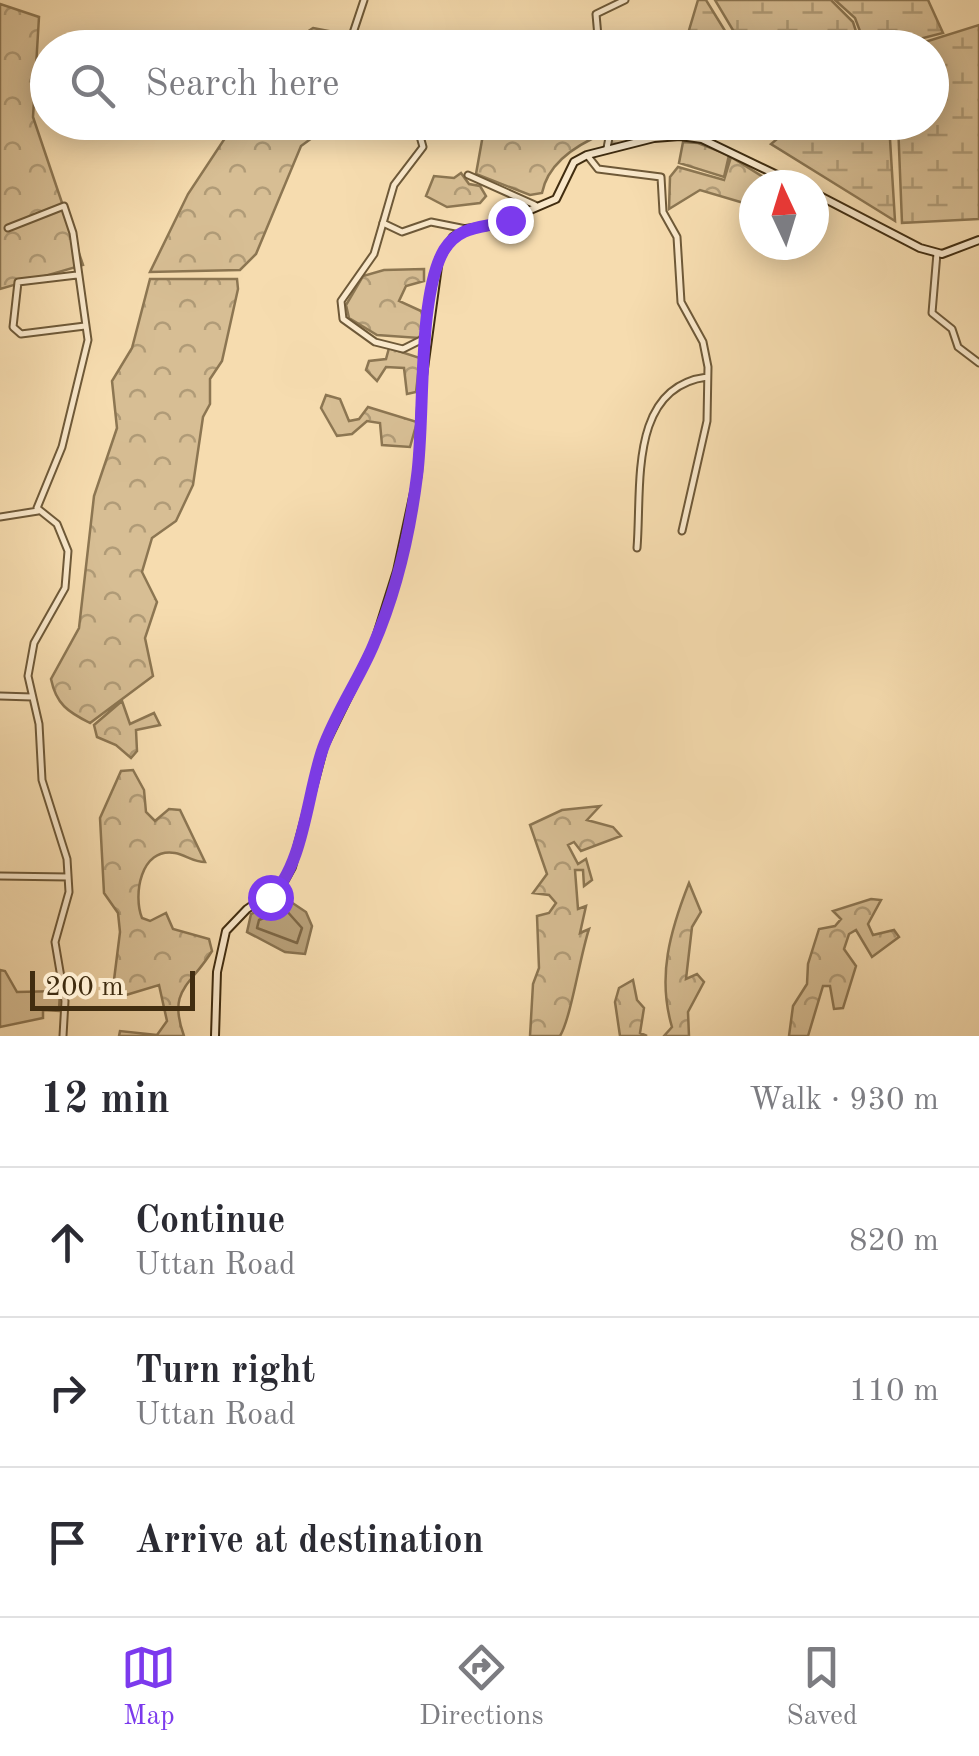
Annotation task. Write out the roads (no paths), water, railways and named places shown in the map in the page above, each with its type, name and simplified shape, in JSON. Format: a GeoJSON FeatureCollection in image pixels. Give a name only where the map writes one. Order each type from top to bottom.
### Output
{"type":"FeatureCollection","features":[{"type":"Feature","properties":{"kind":"main road"},"geometry":{"type":"LineString","coordinates":[[215,1036],[217,972],[226,931],[247,909],[282,885],[292,867],[324,746],[374,644],[392,590],[418,474],[427,337],[439,260],[453,237],[466,229],[495,225],[556,199],[574,162],[607,148],[645,140]]}},
{"type":"Feature","properties":{"kind":"main road"},"geometry":{"type":"LineString","coordinates":[[706,140],[767,170]]}},
{"type":"Feature","properties":{"kind":"main road"},"geometry":{"type":"LineString","coordinates":[[829,200],[937,253],[979,240]]}},
{"type":"Feature","properties":{"kind":"street"},"geometry":{"type":"LineString","coordinates":[[354,30],[364,0]]}},
{"type":"Feature","properties":{"kind":"street"},"geometry":{"type":"LineString","coordinates":[[597,30],[596,14],[624,0]]}},
{"type":"Feature","properties":{"kind":"street"},"geometry":{"type":"LineString","coordinates":[[420,140],[422,148],[394,185],[374,254],[340,300],[343,319],[376,342],[403,349],[427,337]]}},
{"type":"Feature","properties":{"kind":"street"},"geometry":{"type":"LineString","coordinates":[[607,148],[609,140]]}},
{"type":"Feature","properties":{"kind":"street"},"geometry":{"type":"LineString","coordinates":[[587,156],[598,169],[661,177],[663,212],[677,237],[681,302],[703,342],[707,421],[682,531]]}},
{"type":"Feature","properties":{"kind":"street"},"geometry":{"type":"LineString","coordinates":[[468,175],[535,205]]}},
{"type":"Feature","properties":{"kind":"street"},"geometry":{"type":"LineString","coordinates":[[8,228],[64,206],[74,233],[85,326],[86,352],[62,448],[38,508],[64,535],[66,588],[28,660],[39,724],[42,780],[64,841],[68,877],[54,942],[65,1001],[63,1036]]}},
{"type":"Feature","properties":{"kind":"street"},"geometry":{"type":"LineString","coordinates":[[383,223],[402,232],[431,222],[466,229]]}},
{"type":"Feature","properties":{"kind":"street"},"geometry":{"type":"LineString","coordinates":[[937,253],[932,314],[952,329],[958,347],[979,363]]}},
{"type":"Feature","properties":{"kind":"street"},"geometry":{"type":"LineString","coordinates":[[77,275],[18,282],[13,327],[22,334],[85,326]]}},
{"type":"Feature","properties":{"kind":"street"},"geometry":{"type":"LineString","coordinates":[[638,548],[647,426],[667,391],[676,384],[706,377]]}},
{"type":"Feature","properties":{"kind":"street"},"geometry":{"type":"LineString","coordinates":[[0,518],[34,511],[46,514]]}},
{"type":"Feature","properties":{"kind":"street"},"geometry":{"type":"LineString","coordinates":[[0,696],[32,696]]}},
{"type":"Feature","properties":{"kind":"street"},"geometry":{"type":"LineString","coordinates":[[0,876],[68,877]]}},
{"type":"Feature","properties":{"kind":"water"},"geometry":{"type":"Polygon","coordinates":[[[285,898],[306,912],[312,926],[305,954],[285,952],[247,932],[251,914],[285,898]]]}}]}
